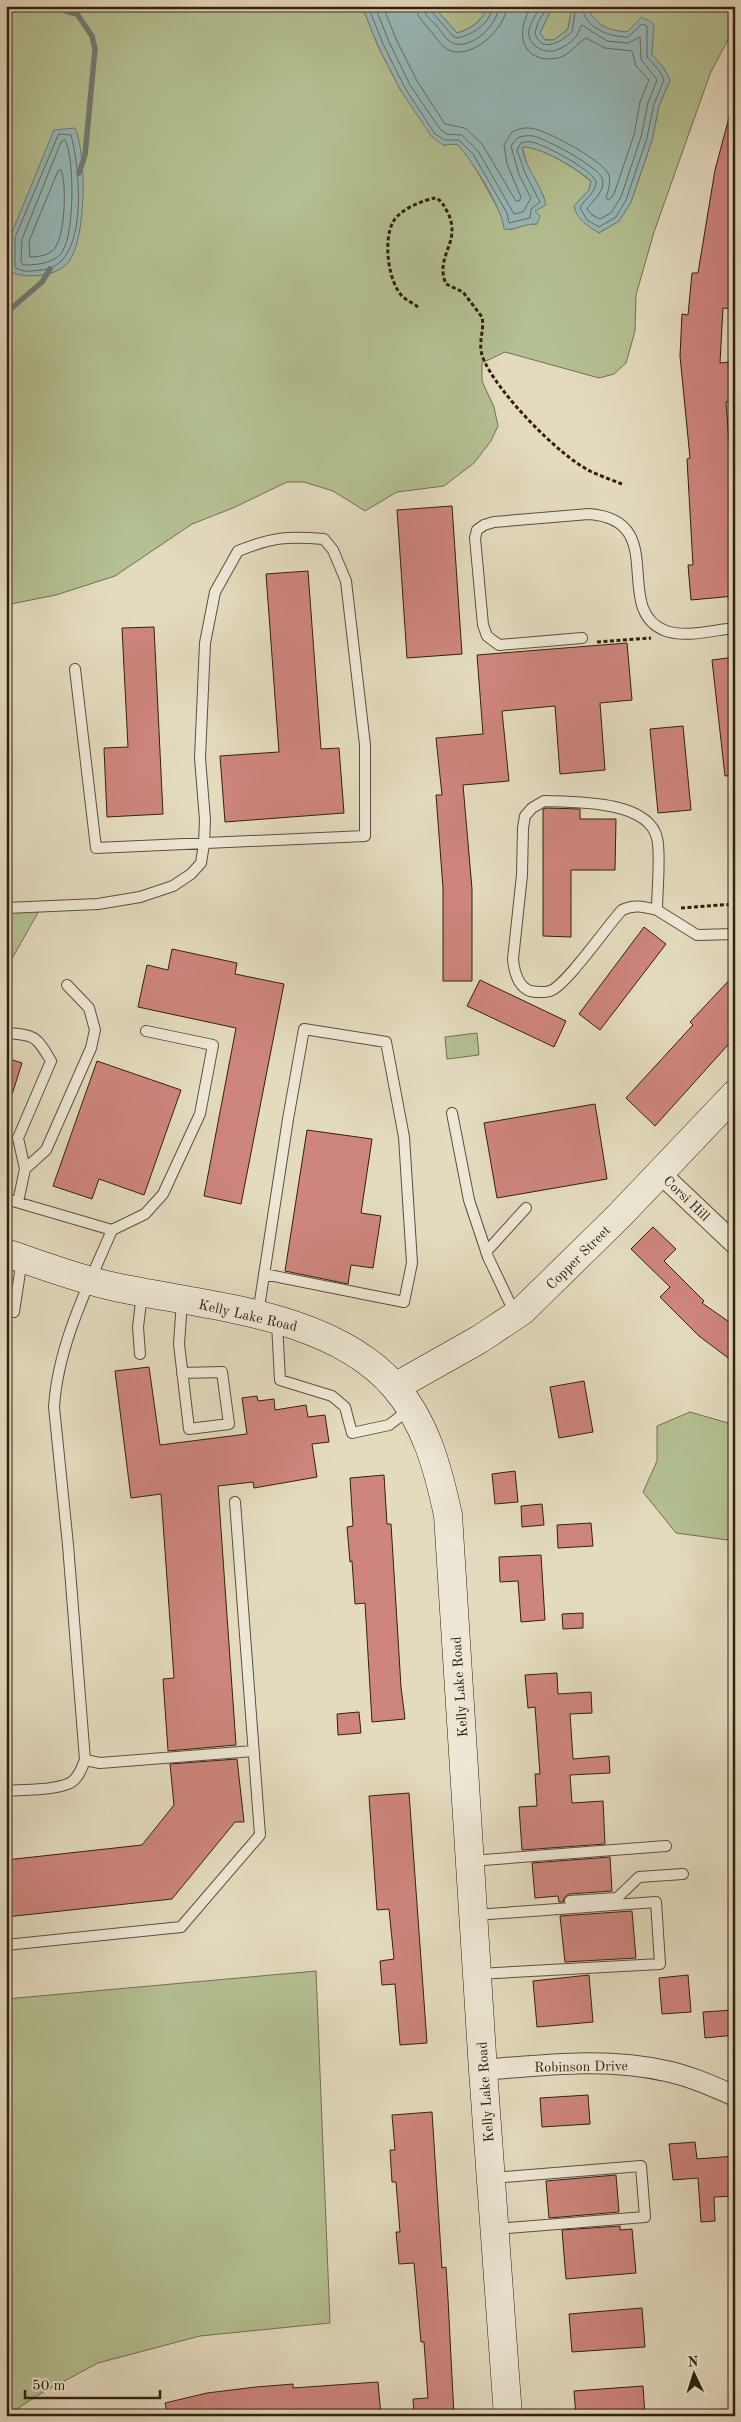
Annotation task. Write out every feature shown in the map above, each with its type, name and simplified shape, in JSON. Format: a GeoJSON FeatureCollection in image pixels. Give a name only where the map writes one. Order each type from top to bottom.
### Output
{"type":"FeatureCollection","features":[{"type":"Feature","properties":{"kind":"street","name":"Copper Street"},"geometry":{"type":"LineString","coordinates":[[403,1398],[516,1315],[559,1276],[735,1094]]}},
{"type":"Feature","properties":{"kind":"street","name":"Corsi Hill"},"geometry":{"type":"LineString","coordinates":[[660,1173],[735,1244]]}},
{"type":"Feature","properties":{"kind":"street","name":"Kelly Lake Road"},"geometry":{"type":"LineString","coordinates":[[14,1256],[91,1281],[142,1293],[267,1317],[308,1328],[363,1359],[385,1376],[403,1398],[437,1467],[448,1514],[483,2070],[508,2416]]}},
{"type":"Feature","properties":{"kind":"street","name":"Robinson Drive"},"geometry":{"type":"LineString","coordinates":[[483,2070],[590,2064],[640,2066],[694,2079],[735,2096]]}},
{"type":"Feature","properties":{"kind":"lane"},"geometry":{"type":"LineString","coordinates":[[582,638],[498,645],[487,636],[483,625],[475,538],[477,530],[484,525],[494,522],[589,514],[601,515],[615,520],[626,528],[632,539],[642,609],[651,622],[666,631],[682,634],[735,628]]}},
{"type":"Feature","properties":{"kind":"lane"},"geometry":{"type":"LineString","coordinates":[[6,908],[98,904],[140,897],[173,886],[191,874],[201,862],[204,844],[200,758],[205,643],[215,592],[238,551],[269,538],[298,536],[324,539],[334,550],[346,581],[365,745],[365,836],[204,844],[96,848],[75,669]]}},
{"type":"Feature","properties":{"kind":"lane"},"geometry":{"type":"LineString","coordinates":[[657,910],[657,838],[652,827],[641,816],[628,810],[583,802],[544,801],[532,808],[525,816],[522,875],[513,959],[514,972],[527,990],[550,992],[555,988],[573,970],[622,910],[630,906],[657,910],[697,935],[735,934]]}},
{"type":"Feature","properties":{"kind":"lane"},"geometry":{"type":"LineString","coordinates":[[25,1169],[46,1150],[91,1048],[95,1030],[89,1008],[67,985]]}},
{"type":"Feature","properties":{"kind":"lane"},"geometry":{"type":"LineString","coordinates":[[264,1274],[404,1302],[412,1263],[404,1137],[386,1042],[304,1029],[264,1274],[267,1317],[280,1380],[332,1396],[345,1407],[352,1433],[389,1425],[403,1398]]}},
{"type":"Feature","properties":{"kind":"lane"},"geometry":{"type":"LineString","coordinates":[[6,1791],[56,1786],[71,1782],[77,1776],[85,1760],[68,1545],[54,1406],[55,1392],[67,1342],[112,1230],[145,1214],[163,1194],[200,1114],[214,1045],[146,1031]]}},
{"type":"Feature","properties":{"kind":"lane"},"geometry":{"type":"LineString","coordinates":[[6,1033],[27,1035],[38,1040],[51,1061],[18,1138],[25,1169],[18,1202]]}},
{"type":"Feature","properties":{"kind":"lane"},"geometry":{"type":"LineString","coordinates":[[452,1113],[468,1200],[486,1252],[516,1315]]}},
{"type":"Feature","properties":{"kind":"lane"},"geometry":{"type":"LineString","coordinates":[[6,1199],[112,1230]]}},
{"type":"Feature","properties":{"kind":"lane"},"geometry":{"type":"LineString","coordinates":[[486,1252],[526,1208]]}},
{"type":"Feature","properties":{"kind":"lane"},"geometry":{"type":"LineString","coordinates":[[14,1256],[14,1312]]}},
{"type":"Feature","properties":{"kind":"lane"},"geometry":{"type":"LineString","coordinates":[[140,1354],[138,1327],[142,1293]]}},
{"type":"Feature","properties":{"kind":"lane"},"geometry":{"type":"LineString","coordinates":[[182,1300],[179,1344],[182,1373],[189,1428],[229,1424],[222,1372],[182,1373]]}},
{"type":"Feature","properties":{"kind":"lane"},"geometry":{"type":"LineString","coordinates":[[6,1945],[181,1926],[260,1835],[235,1502]]}},
{"type":"Feature","properties":{"kind":"lane"},"geometry":{"type":"LineString","coordinates":[[85,1760],[100,1763],[253,1751]]}},
{"type":"Feature","properties":{"kind":"lane"},"geometry":{"type":"LineString","coordinates":[[470,1861],[666,1846]]}},
{"type":"Feature","properties":{"kind":"lane"},"geometry":{"type":"LineString","coordinates":[[473,1912],[617,1898],[639,1877],[683,1874]]}},
{"type":"Feature","properties":{"kind":"lane"},"geometry":{"type":"LineString","coordinates":[[473,1912],[656,1902],[660,1964],[477,1974]]}},
{"type":"Feature","properties":{"kind":"lane"},"geometry":{"type":"LineString","coordinates":[[491,2178],[640,2166],[645,2216],[494,2229]]}},
{"type":"Feature","properties":{"kind":"path"},"geometry":{"type":"LineString","coordinates":[[418,307],[402,296],[392,280],[389,259],[389,236],[393,222],[400,213],[436,198],[442,202],[453,224],[452,237],[443,262],[442,275],[446,284],[463,292],[482,317],[480,345],[484,360],[501,387],[545,438],[590,471],[622,484]]}},
{"type":"Feature","properties":{"kind":"path"},"geometry":{"type":"LineString","coordinates":[[596,642],[651,638]]}},
{"type":"Feature","properties":{"kind":"path"},"geometry":{"type":"LineString","coordinates":[[657,910],[735,904]]}},
{"type":"Feature","properties":{"kind":"green space"},"geometry":{"type":"Polygon","coordinates":[[[6,6],[362,6],[378,46],[401,91],[443,145],[457,144],[469,157],[510,230],[524,224],[537,224],[534,211],[544,197],[529,171],[522,147],[539,150],[558,159],[591,182],[589,190],[574,206],[599,233],[619,221],[631,202],[652,140],[659,106],[670,80],[663,67],[627,32],[609,30],[594,20],[586,6],[735,6],[735,26],[710,74],[654,232],[636,295],[635,331],[626,363],[614,374],[599,378],[505,352],[482,363],[482,381],[494,407],[498,426],[491,441],[474,463],[444,486],[397,492],[365,511],[333,491],[304,482],[287,482],[233,508],[192,524],[115,576],[56,595],[6,605],[6,6]]]}},
{"type":"Feature","properties":{"kind":"green space"},"geometry":{"type":"Polygon","coordinates":[[[433,6],[489,6],[476,23],[468,29],[457,33],[433,6]]]}},
{"type":"Feature","properties":{"kind":"green space"},"geometry":{"type":"Polygon","coordinates":[[[553,6],[572,6],[568,29],[554,40],[545,40],[540,33],[553,6]]]}},
{"type":"Feature","properties":{"kind":"green space"},"geometry":{"type":"Polygon","coordinates":[[[43,904],[6,969],[6,906],[43,904]]]}},
{"type":"Feature","properties":{"kind":"green space"},"geometry":{"type":"Polygon","coordinates":[[[477,1033],[479,1055],[447,1059],[445,1037],[477,1033]]]}},
{"type":"Feature","properties":{"kind":"green space"},"geometry":{"type":"Polygon","coordinates":[[[690,1412],[735,1425],[735,1541],[676,1533],[643,1492],[657,1461],[657,1426],[690,1412]]]}},
{"type":"Feature","properties":{"kind":"green space"},"geometry":{"type":"Polygon","coordinates":[[[316,1971],[330,2323],[200,2336],[98,2363],[40,2394],[6,2416],[6,1999],[316,1971]]]}},
{"type":"Feature","properties":{"kind":"water"},"geometry":{"type":"Polygon","coordinates":[[[362,6],[433,6],[457,33],[468,29],[476,23],[489,6],[553,6],[540,33],[545,40],[554,40],[568,29],[572,6],[586,6],[598,22],[613,30],[627,32],[642,17],[654,24],[652,55],[663,67],[670,80],[659,106],[652,140],[631,202],[619,221],[599,233],[587,225],[580,219],[574,206],[589,190],[591,181],[577,170],[548,154],[539,150],[522,147],[526,163],[541,191],[546,205],[535,211],[540,216],[537,224],[504,229],[492,197],[464,152],[457,144],[443,145],[432,137],[401,91],[378,46],[362,6]]]}},
{"type":"Feature","properties":{"kind":"water"},"geometry":{"type":"Polygon","coordinates":[[[75,128],[82,157],[83,195],[79,233],[70,260],[58,270],[42,275],[34,276],[10,272],[10,237],[54,130],[75,128]]]}},
{"type":"Feature","properties":{"kind":"building"},"geometry":{"type":"Polygon","coordinates":[[[730,114],[735,114],[735,309],[723,308],[720,363],[729,362],[732,402],[726,402],[730,455],[735,455],[735,551],[730,552],[734,596],[691,600],[688,565],[693,565],[687,459],[690,458],[680,356],[682,314],[688,315],[692,273],[698,273],[715,170],[730,114]]]}},
{"type":"Feature","properties":{"kind":"building"},"geometry":{"type":"Polygon","coordinates":[[[452,506],[462,654],[407,658],[397,510],[452,506]]]}},
{"type":"Feature","properties":{"kind":"building"},"geometry":{"type":"Polygon","coordinates":[[[308,571],[321,749],[339,748],[344,813],[225,822],[220,756],[279,752],[266,574],[308,571]]]}},
{"type":"Feature","properties":{"kind":"building"},"geometry":{"type":"Polygon","coordinates":[[[154,627],[163,814],[107,817],[104,748],[128,747],[122,628],[154,627]]]}},
{"type":"Feature","properties":{"kind":"building"},"geometry":{"type":"Polygon","coordinates":[[[627,643],[632,700],[600,703],[605,770],[560,774],[555,706],[502,711],[509,781],[463,785],[472,889],[472,981],[443,981],[443,888],[436,795],[442,795],[436,738],[483,734],[477,655],[627,643]]]}},
{"type":"Feature","properties":{"kind":"building"},"geometry":{"type":"Polygon","coordinates":[[[735,657],[735,775],[725,776],[712,660],[735,657]]]}},
{"type":"Feature","properties":{"kind":"building"},"geometry":{"type":"Polygon","coordinates":[[[683,726],[691,810],[658,813],[650,729],[683,726]]]}},
{"type":"Feature","properties":{"kind":"building"},"geometry":{"type":"Polygon","coordinates":[[[543,809],[580,809],[580,819],[616,819],[615,870],[571,870],[571,937],[543,936],[543,809]]]}},
{"type":"Feature","properties":{"kind":"building"},"geometry":{"type":"Polygon","coordinates":[[[644,927],[666,944],[600,1030],[579,1014],[644,927]]]}},
{"type":"Feature","properties":{"kind":"building"},"geometry":{"type":"Polygon","coordinates":[[[172,949],[237,963],[235,974],[284,984],[241,1204],[204,1196],[236,1028],[138,1007],[147,965],[168,970],[172,949]]]}},
{"type":"Feature","properties":{"kind":"building"},"geometry":{"type":"Polygon","coordinates":[[[735,974],[735,1037],[655,1126],[626,1098],[693,1025],[690,1022],[735,974]]]}},
{"type":"Feature","properties":{"kind":"building"},"geometry":{"type":"Polygon","coordinates":[[[480,980],[566,1021],[554,1047],[467,1006],[480,980]]]}},
{"type":"Feature","properties":{"kind":"building"},"geometry":{"type":"Polygon","coordinates":[[[6,1058],[22,1063],[9,1104],[6,1104],[6,1058]]]}},
{"type":"Feature","properties":{"kind":"building"},"geometry":{"type":"Polygon","coordinates":[[[97,1061],[181,1090],[144,1195],[99,1179],[92,1199],[53,1186],[97,1061]]]}},
{"type":"Feature","properties":{"kind":"building"},"geometry":{"type":"Polygon","coordinates":[[[595,1104],[607,1179],[497,1198],[484,1123],[595,1104]]]}},
{"type":"Feature","properties":{"kind":"building"},"geometry":{"type":"Polygon","coordinates":[[[307,1130],[372,1139],[361,1213],[381,1216],[373,1268],[351,1265],[348,1284],[285,1271],[307,1130]]]}},
{"type":"Feature","properties":{"kind":"building"},"geometry":{"type":"Polygon","coordinates":[[[653,1227],[676,1249],[664,1261],[704,1301],[702,1303],[735,1326],[735,1363],[699,1336],[660,1297],[670,1287],[631,1249],[653,1227]]]}},
{"type":"Feature","properties":{"kind":"building"},"geometry":{"type":"Polygon","coordinates":[[[149,1367],[160,1445],[247,1434],[242,1398],[257,1396],[258,1401],[274,1399],[275,1410],[306,1405],[308,1417],[325,1415],[329,1442],[312,1444],[317,1477],[254,1488],[253,1482],[218,1486],[236,1745],[168,1751],[163,1679],[174,1678],[161,1494],[131,1498],[115,1371],[149,1367]]]}},
{"type":"Feature","properties":{"kind":"building"},"geometry":{"type":"Polygon","coordinates":[[[584,1381],[593,1432],[559,1438],[550,1387],[584,1381]]]}},
{"type":"Feature","properties":{"kind":"building"},"geometry":{"type":"Polygon","coordinates":[[[515,1471],[518,1502],[495,1504],[492,1474],[515,1471]]]}},
{"type":"Feature","properties":{"kind":"building"},"geometry":{"type":"Polygon","coordinates":[[[384,1475],[387,1524],[391,1524],[401,1687],[405,1719],[372,1722],[365,1603],[355,1604],[347,1527],[353,1526],[350,1478],[384,1475]]]}},
{"type":"Feature","properties":{"kind":"building"},"geometry":{"type":"Polygon","coordinates":[[[542,1504],[544,1525],[522,1527],[521,1506],[542,1504]]]}},
{"type":"Feature","properties":{"kind":"building"},"geometry":{"type":"Polygon","coordinates":[[[591,1523],[593,1546],[558,1548],[557,1525],[591,1523]]]}},
{"type":"Feature","properties":{"kind":"building"},"geometry":{"type":"Polygon","coordinates":[[[541,1555],[545,1620],[521,1622],[518,1581],[500,1582],[499,1557],[541,1555]]]}},
{"type":"Feature","properties":{"kind":"building"},"geometry":{"type":"Polygon","coordinates":[[[583,1613],[583,1628],[563,1629],[562,1614],[583,1613]]]}},
{"type":"Feature","properties":{"kind":"building"},"geometry":{"type":"Polygon","coordinates":[[[557,1673],[558,1694],[591,1692],[592,1713],[570,1714],[573,1759],[609,1756],[610,1773],[570,1775],[572,1803],[603,1801],[605,1844],[522,1850],[519,1807],[537,1806],[535,1774],[540,1774],[535,1707],[528,1708],[525,1675],[557,1673]]]}},
{"type":"Feature","properties":{"kind":"building"},"geometry":{"type":"Polygon","coordinates":[[[359,1712],[361,1733],[338,1735],[337,1714],[359,1712]]]}},
{"type":"Feature","properties":{"kind":"building"},"geometry":{"type":"Polygon","coordinates":[[[237,1759],[244,1822],[235,1822],[172,1899],[6,1917],[6,1860],[142,1845],[174,1805],[170,1764],[237,1759]]]}},
{"type":"Feature","properties":{"kind":"building"},"geometry":{"type":"Polygon","coordinates":[[[409,1793],[427,2043],[400,2045],[395,1984],[382,1985],[380,1961],[394,1959],[389,1909],[377,1910],[369,1796],[409,1793]]]}},
{"type":"Feature","properties":{"kind":"building"},"geometry":{"type":"Polygon","coordinates":[[[610,1857],[612,1891],[569,1894],[564,1898],[563,1902],[559,1902],[558,1896],[535,1898],[532,1863],[610,1857]]]}},
{"type":"Feature","properties":{"kind":"building"},"geometry":{"type":"Polygon","coordinates":[[[632,1911],[636,1958],[565,1962],[560,1916],[632,1911]]]}},
{"type":"Feature","properties":{"kind":"building"},"geometry":{"type":"Polygon","coordinates":[[[589,1975],[593,2022],[537,2027],[533,1981],[589,1975]]]}},
{"type":"Feature","properties":{"kind":"building"},"geometry":{"type":"Polygon","coordinates":[[[688,1975],[691,2012],[662,2014],[659,1978],[688,1975]]]}},
{"type":"Feature","properties":{"kind":"building"},"geometry":{"type":"Polygon","coordinates":[[[735,2010],[735,2035],[705,2038],[703,2012],[735,2010]]]}},
{"type":"Feature","properties":{"kind":"building"},"geometry":{"type":"Polygon","coordinates":[[[588,2095],[590,2124],[542,2127],[540,2098],[588,2095]]]}},
{"type":"Feature","properties":{"kind":"building"},"geometry":{"type":"Polygon","coordinates":[[[432,2112],[442,2268],[446,2267],[454,2416],[414,2416],[413,2399],[428,2398],[424,2342],[421,2342],[414,2263],[399,2264],[396,2232],[400,2232],[396,2182],[392,2182],[390,2150],[395,2150],[392,2115],[432,2112]]]}},
{"type":"Feature","properties":{"kind":"building"},"geometry":{"type":"Polygon","coordinates":[[[695,2142],[697,2159],[735,2156],[735,2196],[714,2197],[715,2221],[701,2222],[698,2178],[673,2180],[669,2144],[695,2142]]]}},
{"type":"Feature","properties":{"kind":"building"},"geometry":{"type":"Polygon","coordinates":[[[616,2175],[619,2212],[549,2218],[546,2181],[616,2175]]]}},
{"type":"Feature","properties":{"kind":"building"},"geometry":{"type":"Polygon","coordinates":[[[620,2226],[620,2230],[632,2229],[636,2273],[566,2279],[562,2230],[620,2226]]]}},
{"type":"Feature","properties":{"kind":"building"},"geometry":{"type":"Polygon","coordinates":[[[642,2308],[645,2347],[572,2352],[569,2314],[642,2308]]]}},
{"type":"Feature","properties":{"kind":"building"},"geometry":{"type":"Polygon","coordinates":[[[378,2382],[381,2416],[168,2416],[165,2403],[207,2393],[256,2387],[293,2384],[293,2388],[378,2382]]]}},
{"type":"Feature","properties":{"kind":"building"},"geometry":{"type":"Polygon","coordinates":[[[643,2386],[645,2416],[576,2416],[574,2391],[643,2386]]]}},
{"type":"Feature","properties":{"kind":"waterway"},"geometry":{"type":"LineString","coordinates":[[63,6],[66,11],[77,14],[92,36],[95,49],[85,155],[79,173]]}},
{"type":"Feature","properties":{"kind":"waterway"},"geometry":{"type":"LineString","coordinates":[[6,313],[42,282],[50,269]]}}]}
